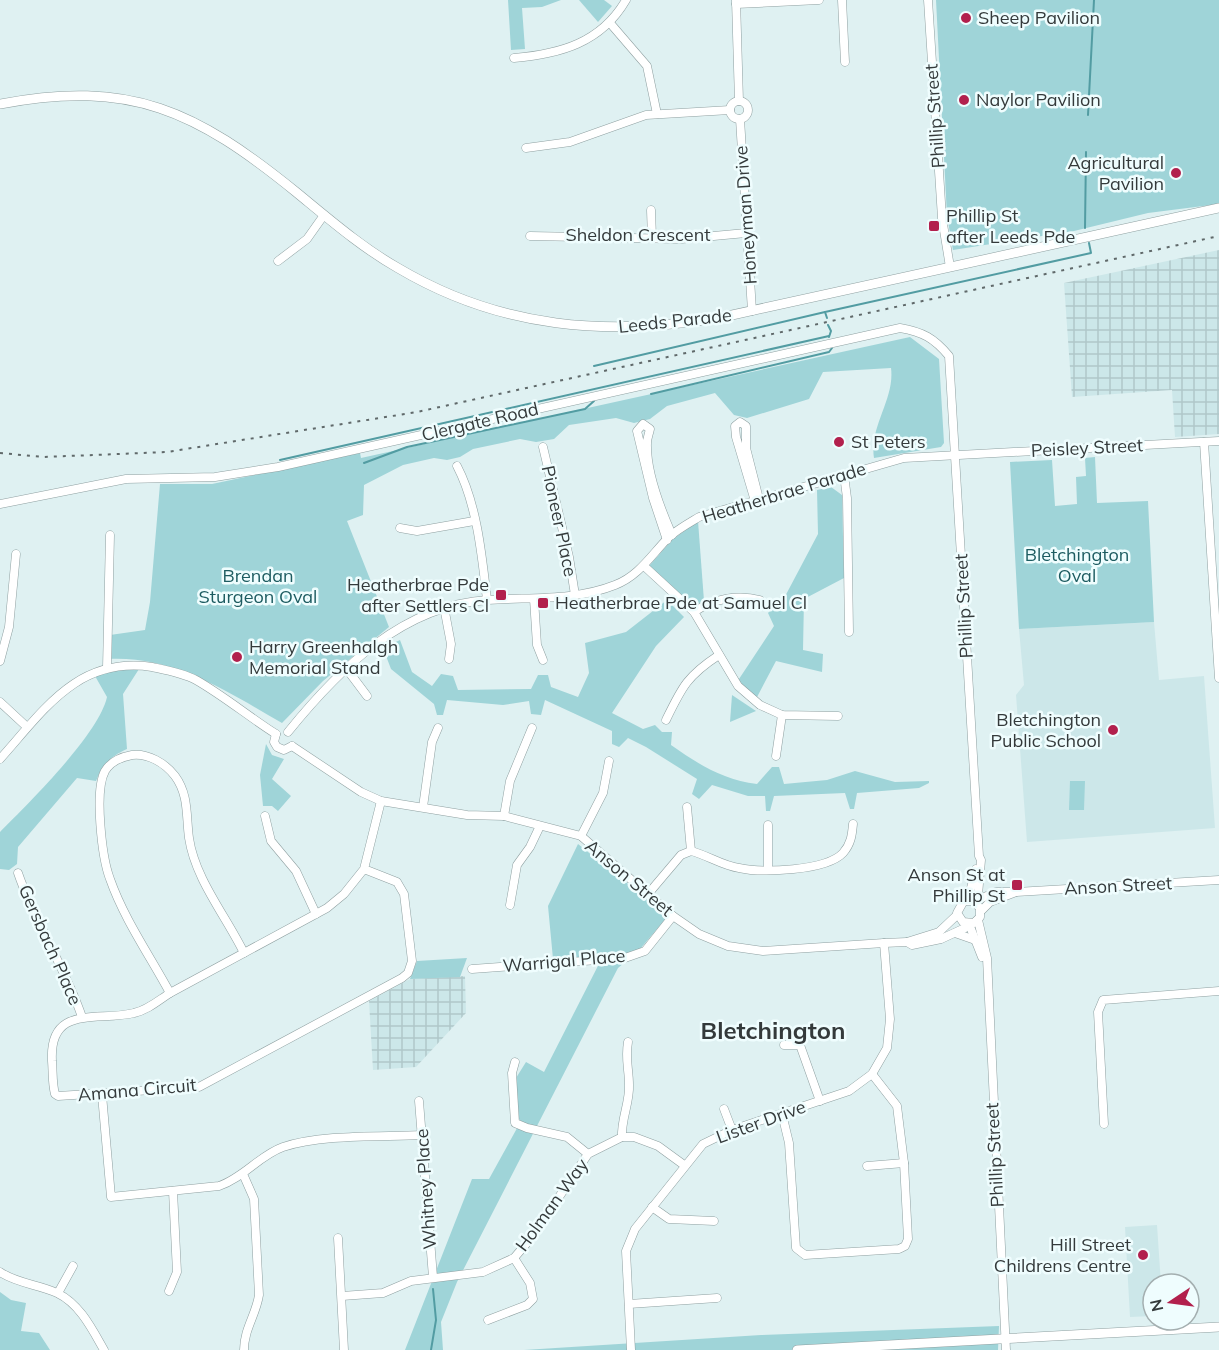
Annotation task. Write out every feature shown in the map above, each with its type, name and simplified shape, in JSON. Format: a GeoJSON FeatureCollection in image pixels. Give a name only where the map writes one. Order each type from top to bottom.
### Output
{"type":"FeatureCollection","features":[{"type":"Feature","properties":{"kind":"main road","name":"Leeds Parade"},"geometry":{"type":"LineString","coordinates":[[0,103],[89,96],[130,100],[161,108],[200,123],[239,148],[382,258],[418,279],[471,302],[528,319],[575,326],[632,328],[681,324],[752,311],[1219,208]]}},
{"type":"Feature","properties":{"kind":"main road"},"geometry":{"type":"LineString","coordinates":[[797,1350],[1219,1327]]}},
{"type":"Feature","properties":{"kind":"street"},"geometry":{"type":"LineString","coordinates":[[514,58],[562,52],[591,38],[610,23],[626,0]]}},
{"type":"Feature","properties":{"kind":"street"},"geometry":{"type":"LineString","coordinates":[[740,101],[736,2],[819,0]]}},
{"type":"Feature","properties":{"kind":"street"},"geometry":{"type":"LineString","coordinates":[[842,0],[845,62]]}},
{"type":"Feature","properties":{"kind":"street","name":"Phillip Street"},"geometry":{"type":"LineString","coordinates":[[928,0],[942,218],[950,267]]}},
{"type":"Feature","properties":{"kind":"street"},"geometry":{"type":"LineString","coordinates":[[610,23],[647,66],[657,114]]}},
{"type":"Feature","properties":{"kind":"street"},"geometry":{"type":"LineString","coordinates":[[740,101],[745,103],[748,109],[747,115],[740,119],[733,116],[730,110],[733,104],[740,101]]}},
{"type":"Feature","properties":{"kind":"street"},"geometry":{"type":"LineString","coordinates":[[526,148],[570,142],[608,131],[636,117],[730,110]]}},
{"type":"Feature","properties":{"kind":"street","name":"Honeyman Drive"},"geometry":{"type":"LineString","coordinates":[[740,119],[752,311]]}},
{"type":"Feature","properties":{"kind":"street"},"geometry":{"type":"LineString","coordinates":[[651,210],[652,238]]}},
{"type":"Feature","properties":{"kind":"street"},"geometry":{"type":"LineString","coordinates":[[278,261],[307,240],[324,215]]}},
{"type":"Feature","properties":{"kind":"street","name":"Sheldon Crescent"},"geometry":{"type":"LineString","coordinates":[[530,236],[681,239],[746,233]]}},
{"type":"Feature","properties":{"kind":"street","name":"Clergate Road"},"geometry":{"type":"LineString","coordinates":[[0,504],[126,479],[215,477],[278,467],[900,328],[917,331],[935,339],[949,356]]}},
{"type":"Feature","properties":{"kind":"street","name":"Phillip Street"},"geometry":{"type":"LineString","coordinates":[[949,356],[979,856],[973,885],[964,901]]}},
{"type":"Feature","properties":{"kind":"street"},"geometry":{"type":"LineString","coordinates":[[740,422],[746,426],[746,448],[757,500],[736,437],[735,426],[740,422]]}},
{"type":"Feature","properties":{"kind":"street"},"geometry":{"type":"LineString","coordinates":[[643,424],[650,429],[646,442],[669,537],[653,498],[637,431],[643,424]]}},
{"type":"Feature","properties":{"kind":"street","name":"Peisley Street"},"geometry":{"type":"LineString","coordinates":[[955,456],[1219,441]]}},
{"type":"Feature","properties":{"kind":"street"},"geometry":{"type":"LineString","coordinates":[[1204,442],[1219,678]]}},
{"type":"Feature","properties":{"kind":"street","name":"Pioneer Place"},"geometry":{"type":"LineString","coordinates":[[543,447],[569,557],[575,595]]}},
{"type":"Feature","properties":{"kind":"street","name":"Heatherbrae Parade"},"geometry":{"type":"LineString","coordinates":[[288,732],[325,687],[385,636],[444,608],[487,600],[575,595],[620,583],[644,566],[669,537],[699,517],[904,458],[955,456]]}},
{"type":"Feature","properties":{"kind":"street"},"geometry":{"type":"LineString","coordinates":[[457,466],[466,483],[487,600]]}},
{"type":"Feature","properties":{"kind":"street"},"geometry":{"type":"LineString","coordinates":[[844,475],[847,498],[849,632]]}},
{"type":"Feature","properties":{"kind":"street"},"geometry":{"type":"LineString","coordinates":[[400,528],[417,531],[474,521]]}},
{"type":"Feature","properties":{"kind":"street"},"geometry":{"type":"LineString","coordinates":[[107,668],[105,652],[110,535]]}},
{"type":"Feature","properties":{"kind":"street"},"geometry":{"type":"LineString","coordinates":[[0,662],[9,627],[16,554]]}},
{"type":"Feature","properties":{"kind":"street"},"geometry":{"type":"LineString","coordinates":[[644,566],[694,612],[738,686],[760,705],[782,715],[838,716]]}},
{"type":"Feature","properties":{"kind":"street"},"geometry":{"type":"LineString","coordinates":[[694,612],[708,602],[731,598],[760,600]]}},
{"type":"Feature","properties":{"kind":"street"},"geometry":{"type":"LineString","coordinates":[[534,599],[537,645],[543,660]]}},
{"type":"Feature","properties":{"kind":"street"},"geometry":{"type":"LineString","coordinates":[[444,608],[451,644],[449,659]]}},
{"type":"Feature","properties":{"kind":"street"},"geometry":{"type":"LineString","coordinates":[[666,720],[681,690],[695,670],[719,655]]}},
{"type":"Feature","properties":{"kind":"street"},"geometry":{"type":"LineString","coordinates":[[0,759],[27,727],[70,685],[107,668],[134,664],[186,676],[276,734]]}},
{"type":"Feature","properties":{"kind":"street"},"geometry":{"type":"LineString","coordinates":[[346,668],[367,696]]}},
{"type":"Feature","properties":{"kind":"street"},"geometry":{"type":"LineString","coordinates":[[0,702],[27,727]]}},
{"type":"Feature","properties":{"kind":"street"},"geometry":{"type":"LineString","coordinates":[[776,756],[782,715]]}},
{"type":"Feature","properties":{"kind":"street"},"geometry":{"type":"LineString","coordinates":[[423,807],[432,742],[438,728]]}},
{"type":"Feature","properties":{"kind":"street"},"geometry":{"type":"LineString","coordinates":[[504,816],[510,780],[532,728]]}},
{"type":"Feature","properties":{"kind":"street"},"geometry":{"type":"LineString","coordinates":[[282,731],[288,732],[293,738],[291,746],[284,750],[277,747],[274,742],[276,734],[282,731]]}},
{"type":"Feature","properties":{"kind":"street","name":"Anson Street"},"geometry":{"type":"LineString","coordinates":[[291,746],[361,792],[381,801],[467,815],[504,816],[581,836],[674,916],[699,934],[728,946],[763,951],[907,942],[939,932],[957,915]]}},
{"type":"Feature","properties":{"kind":"street"},"geometry":{"type":"LineString","coordinates":[[170,993],[127,915],[107,867],[101,787],[104,773],[117,759],[131,755],[149,757],[167,768],[178,781],[185,797],[189,837],[199,871],[244,953]]}},
{"type":"Feature","properties":{"kind":"street"},"geometry":{"type":"LineString","coordinates":[[581,836],[603,793],[609,761]]}},
{"type":"Feature","properties":{"kind":"street","name":"Amana Circuit"},"geometry":{"type":"LineString","coordinates":[[364,868],[397,882],[405,894],[412,961],[408,973],[199,1087],[102,1095],[58,1096],[54,1089],[54,1040],[58,1030],[82,1017],[136,1013],[145,1010],[170,993],[316,914],[344,894],[364,868],[381,801]]}},
{"type":"Feature","properties":{"kind":"street"},"geometry":{"type":"LineString","coordinates":[[687,807],[692,851]]}},
{"type":"Feature","properties":{"kind":"street"},"geometry":{"type":"LineString","coordinates":[[265,816],[271,841],[292,865],[316,914]]}},
{"type":"Feature","properties":{"kind":"street"},"geometry":{"type":"LineString","coordinates":[[648,894],[681,855],[692,851],[739,868],[796,869],[827,863],[841,855],[846,848],[851,840],[853,824]]}},
{"type":"Feature","properties":{"kind":"street"},"geometry":{"type":"LineString","coordinates":[[768,825],[768,870]]}},
{"type":"Feature","properties":{"kind":"street"},"geometry":{"type":"LineString","coordinates":[[510,905],[517,865],[530,847],[540,826]]}},
{"type":"Feature","properties":{"kind":"street","name":"Phillip Street"},"geometry":{"type":"LineString","coordinates":[[974,902],[978,895],[980,878],[981,860],[979,856]]}},
{"type":"Feature","properties":{"kind":"street","name":"Gersbach Place"},"geometry":{"type":"LineString","coordinates":[[18,873],[73,990],[82,1017]]}},
{"type":"Feature","properties":{"kind":"street"},"geometry":{"type":"LineString","coordinates":[[980,878],[995,892]]}},
{"type":"Feature","properties":{"kind":"street","name":"Anson Street"},"geometry":{"type":"LineString","coordinates":[[974,902],[995,892],[1219,880]]}},
{"type":"Feature","properties":{"kind":"street","name":"Anson Street"},"geometry":{"type":"LineString","coordinates":[[981,911],[990,902],[1016,892]]}},
{"type":"Feature","properties":{"kind":"street"},"geometry":{"type":"LineString","coordinates":[[964,901],[974,902],[981,911],[978,920],[968,924],[957,915],[958,908],[964,901]]}},
{"type":"Feature","properties":{"kind":"street","name":"Warrigal Place"},"geometry":{"type":"LineString","coordinates":[[472,969],[625,958],[645,951],[674,916]]}},
{"type":"Feature","properties":{"kind":"street","name":"Phillip Street"},"geometry":{"type":"LineString","coordinates":[[978,920],[986,949],[1006,1350]]}},
{"type":"Feature","properties":{"kind":"street","name":"Phillip Street"},"geometry":{"type":"LineString","coordinates":[[968,924],[985,960]]}},
{"type":"Feature","properties":{"kind":"street","name":"Anson Street"},"geometry":{"type":"LineString","coordinates":[[907,942],[912,945],[933,942],[955,933],[968,924]]}},
{"type":"Feature","properties":{"kind":"street"},"geometry":{"type":"LineString","coordinates":[[955,933],[978,941]]}},
{"type":"Feature","properties":{"kind":"street","name":"Lister Drive"},"geometry":{"type":"LineString","coordinates":[[631,1350],[626,1251],[635,1228],[703,1144],[732,1130],[849,1091],[872,1074],[887,1048],[890,1019],[884,943]]}},
{"type":"Feature","properties":{"kind":"street"},"geometry":{"type":"LineString","coordinates":[[1104,1124],[1098,1012],[1103,1000],[1219,991]]}},
{"type":"Feature","properties":{"kind":"street"},"geometry":{"type":"LineString","coordinates":[[628,1042],[625,1062],[629,1086],[621,1121],[622,1137],[634,1137],[658,1146],[684,1165]]}},
{"type":"Feature","properties":{"kind":"street"},"geometry":{"type":"LineString","coordinates":[[784,1045],[800,1045],[820,1101]]}},
{"type":"Feature","properties":{"kind":"street"},"geometry":{"type":"LineString","coordinates":[[515,1062],[512,1073],[515,1123],[567,1137],[588,1154]]}},
{"type":"Feature","properties":{"kind":"street"},"geometry":{"type":"LineString","coordinates":[[782,1114],[789,1143],[796,1248],[805,1255],[899,1249],[905,1246],[908,1239],[904,1163],[897,1106],[872,1074]]}},
{"type":"Feature","properties":{"kind":"street"},"geometry":{"type":"LineString","coordinates":[[102,1095],[111,1197],[219,1186],[243,1174],[281,1148],[310,1141],[422,1135]]}},
{"type":"Feature","properties":{"kind":"street","name":"Whitney Place"},"geometry":{"type":"LineString","coordinates":[[419,1101],[433,1277]]}},
{"type":"Feature","properties":{"kind":"street"},"geometry":{"type":"LineString","coordinates":[[724,1109],[732,1130]]}},
{"type":"Feature","properties":{"kind":"street","name":"Holman Way"},"geometry":{"type":"LineString","coordinates":[[342,1296],[383,1293],[411,1281],[483,1272],[514,1258],[532,1237],[588,1154],[622,1137]]}},
{"type":"Feature","properties":{"kind":"street"},"geometry":{"type":"LineString","coordinates":[[867,1166],[904,1163]]}},
{"type":"Feature","properties":{"kind":"street"},"geometry":{"type":"LineString","coordinates":[[243,1174],[254,1199],[259,1295],[258,1306],[246,1328],[244,1350]]}},
{"type":"Feature","properties":{"kind":"street"},"geometry":{"type":"LineString","coordinates":[[169,1291],[177,1272],[173,1191]]}},
{"type":"Feature","properties":{"kind":"street"},"geometry":{"type":"LineString","coordinates":[[652,1207],[669,1219],[714,1221]]}},
{"type":"Feature","properties":{"kind":"street"},"geometry":{"type":"LineString","coordinates":[[338,1238],[344,1350]]}},
{"type":"Feature","properties":{"kind":"street"},"geometry":{"type":"LineString","coordinates":[[488,1320],[527,1305],[534,1299],[530,1283],[514,1258]]}},
{"type":"Feature","properties":{"kind":"street"},"geometry":{"type":"LineString","coordinates":[[58,1293],[73,1266]]}},
{"type":"Feature","properties":{"kind":"street"},"geometry":{"type":"LineString","coordinates":[[0,1272],[17,1281],[58,1293],[81,1313],[104,1350]]}},
{"type":"Feature","properties":{"kind":"street"},"geometry":{"type":"LineString","coordinates":[[629,1304],[717,1298]]}},
{"type":"Feature","properties":{"kind":"shaded area"},"geometry":{"type":"Polygon","coordinates":[[[1219,250],[1219,434],[1175,437],[1172,390],[1072,397],[1064,283],[1219,250]]]}},
{"type":"Feature","properties":{"kind":"shaded area","name":"Bletchington Public School"},"geometry":{"type":"Polygon","coordinates":[[[1154,622],[1159,680],[1204,676],[1215,828],[1027,842],[1016,695],[1024,685],[1019,629],[1154,622]]]}},
{"type":"Feature","properties":{"kind":"shaded area"},"geometry":{"type":"Polygon","coordinates":[[[465,976],[466,1013],[416,1067],[373,1070],[369,1001],[410,979],[465,976]]]}},
{"type":"Feature","properties":{"kind":"shaded area","name":"Hill Street Childrens Centre"},"geometry":{"type":"Polygon","coordinates":[[[1157,1225],[1160,1272],[1141,1272],[1141,1317],[1130,1317],[1125,1227],[1157,1225]]]}},
{"type":"Feature","properties":{"kind":"green space"},"geometry":{"type":"Polygon","coordinates":[[[508,0],[561,0],[542,7],[522,8],[525,49],[511,50],[508,0]]]}},
{"type":"Feature","properties":{"kind":"green space"},"geometry":{"type":"Polygon","coordinates":[[[579,0],[604,0],[612,6],[598,22],[579,0]]]}},
{"type":"Feature","properties":{"kind":"green space"},"geometry":{"type":"Polygon","coordinates":[[[936,0],[1219,0],[1219,204],[1148,213],[1074,231],[953,250],[947,216],[936,0]]]}},
{"type":"Feature","properties":{"kind":"green space","name":"Brendan Sturgeon Oval"},"geometry":{"type":"Polygon","coordinates":[[[910,337],[939,359],[944,443],[941,447],[874,458],[875,435],[889,391],[891,368],[823,372],[809,399],[747,418],[734,415],[715,393],[667,406],[650,419],[634,423],[616,418],[569,425],[554,439],[536,442],[520,439],[473,449],[460,457],[447,460],[434,458],[403,465],[364,485],[363,515],[347,521],[389,627],[323,681],[282,723],[200,678],[156,663],[109,659],[110,635],[145,630],[150,602],[160,484],[212,484],[360,453],[361,458],[910,337]]]}},
{"type":"Feature","properties":{"kind":"green space","name":"Bletchington Oval"},"geometry":{"type":"Polygon","coordinates":[[[1095,457],[1097,503],[1148,501],[1154,622],[1019,629],[1010,462],[1052,460],[1055,506],[1077,504],[1076,477],[1086,476],[1085,458],[1095,457]]]}},
{"type":"Feature","properties":{"kind":"green space"},"geometry":{"type":"Polygon","coordinates":[[[831,487],[842,495],[844,578],[804,599],[803,650],[823,654],[822,672],[776,661],[756,699],[737,682],[774,626],[768,613],[775,605],[781,604],[818,534],[817,490],[831,487]]]}},
{"type":"Feature","properties":{"kind":"green space"},"geometry":{"type":"Polygon","coordinates":[[[698,521],[704,601],[692,607],[649,566],[672,540],[698,521]]]}},
{"type":"Feature","properties":{"kind":"green space"},"geometry":{"type":"Polygon","coordinates":[[[667,600],[684,617],[656,646],[612,713],[643,729],[655,725],[662,732],[672,732],[671,745],[681,752],[711,770],[745,782],[757,784],[772,767],[779,767],[784,784],[827,780],[855,771],[895,782],[929,781],[929,783],[919,788],[857,793],[854,809],[850,809],[845,793],[774,796],[770,811],[766,811],[765,796],[748,796],[712,785],[699,799],[692,794],[697,779],[628,738],[619,747],[612,744],[612,731],[545,700],[541,715],[531,714],[529,701],[503,705],[447,700],[443,715],[437,715],[434,704],[391,669],[383,648],[400,640],[412,672],[432,686],[441,674],[453,676],[458,690],[531,689],[538,675],[548,675],[551,687],[578,697],[589,673],[585,643],[626,632],[667,600]]]}},
{"type":"Feature","properties":{"kind":"green space"},"geometry":{"type":"Polygon","coordinates":[[[139,669],[123,694],[127,749],[108,762],[96,781],[77,778],[18,847],[17,864],[9,870],[0,869],[0,832],[77,749],[101,712],[107,697],[95,676],[118,670],[139,669]]]}},
{"type":"Feature","properties":{"kind":"green space"},"geometry":{"type":"Polygon","coordinates":[[[732,695],[756,711],[730,722],[732,695]]]}},
{"type":"Feature","properties":{"kind":"green space"},"geometry":{"type":"Polygon","coordinates":[[[266,744],[272,755],[284,759],[272,779],[291,796],[278,811],[272,806],[263,806],[260,775],[266,744]]]}},
{"type":"Feature","properties":{"kind":"green space"},"geometry":{"type":"Polygon","coordinates":[[[1070,781],[1085,781],[1084,810],[1069,810],[1070,781]]]}},
{"type":"Feature","properties":{"kind":"green space"},"geometry":{"type":"Polygon","coordinates":[[[578,844],[668,916],[640,949],[618,968],[457,1282],[441,1322],[443,1350],[405,1350],[472,1179],[489,1179],[521,1121],[518,1118],[516,1078],[526,1062],[544,1072],[603,956],[553,959],[548,906],[578,844]]]}},
{"type":"Feature","properties":{"kind":"green space"},"geometry":{"type":"Polygon","coordinates":[[[467,958],[460,977],[410,979],[417,961],[467,958]]]}},
{"type":"Feature","properties":{"kind":"green space"},"geometry":{"type":"Polygon","coordinates":[[[0,1292],[11,1300],[26,1303],[21,1331],[39,1333],[50,1350],[0,1350],[0,1292]]]}},
{"type":"Feature","properties":{"kind":"green space"},"geometry":{"type":"Polygon","coordinates":[[[999,1326],[998,1350],[524,1350],[761,1335],[999,1326]]]}},
{"type":"Feature","properties":{"kind":"waterway"},"geometry":{"type":"LineString","coordinates":[[1088,115],[1094,0]]}},
{"type":"Feature","properties":{"kind":"waterway"},"geometry":{"type":"LineString","coordinates":[[1085,228],[1086,152]]}},
{"type":"Feature","properties":{"kind":"waterway"},"geometry":{"type":"LineString","coordinates":[[827,318],[825,312],[1091,253],[1089,243]]}},
{"type":"Feature","properties":{"kind":"waterway"},"geometry":{"type":"LineString","coordinates":[[594,366],[825,312]]}},
{"type":"Feature","properties":{"kind":"waterway"},"geometry":{"type":"LineString","coordinates":[[828,325],[831,331],[829,337]]}},
{"type":"Feature","properties":{"kind":"waterway"},"geometry":{"type":"LineString","coordinates":[[280,460],[829,336]]}},
{"type":"Feature","properties":{"kind":"waterway"},"geometry":{"type":"LineString","coordinates":[[651,394],[829,352],[832,348]]}},
{"type":"Feature","properties":{"kind":"waterway"},"geometry":{"type":"LineString","coordinates":[[364,463],[407,447],[585,409],[594,401]]}},
{"type":"Feature","properties":{"kind":"waterway"},"geometry":{"type":"LineString","coordinates":[[431,1350],[436,1320],[433,1289]]}},
{"type":"Feature","properties":{"kind":"railway"},"geometry":{"type":"LineString","coordinates":[[0,453],[44,457],[167,452],[417,412],[1219,236]]}},
{"type":"Feature","properties":{"kind":"place","name":"Sheep Pavilion"},"geometry":{"type":"Point","coordinates":[966,18]}},
{"type":"Feature","properties":{"kind":"place","name":"Naylor Pavilion"},"geometry":{"type":"Point","coordinates":[964,100]}},
{"type":"Feature","properties":{"kind":"place","name":"Agricultural Pavilion"},"geometry":{"type":"Point","coordinates":[1176,173]}},
{"type":"Feature","properties":{"kind":"place","name":"Phillip St after Leeds Pde"},"geometry":{"type":"Point","coordinates":[934,226]}},
{"type":"Feature","properties":{"kind":"place","name":"St Peters"},"geometry":{"type":"Point","coordinates":[839,442]}},
{"type":"Feature","properties":{"kind":"place","name":"Heatherbrae Pde after Settlers Cl"},"geometry":{"type":"Point","coordinates":[501,595]}},
{"type":"Feature","properties":{"kind":"place","name":"Heatherbrae Pde at Samuel Cl"},"geometry":{"type":"Point","coordinates":[543,603]}},
{"type":"Feature","properties":{"kind":"place","name":"Harry Greenhalgh Memorial Stand"},"geometry":{"type":"Point","coordinates":[237,657]}},
{"type":"Feature","properties":{"kind":"place","name":"Bletchington Public School"},"geometry":{"type":"Point","coordinates":[1113,730]}},
{"type":"Feature","properties":{"kind":"place","name":"Anson St at Phillip St"},"geometry":{"type":"Point","coordinates":[1017,885]}},
{"type":"Feature","properties":{"kind":"place","name":"Hill Street Childrens Centre"},"geometry":{"type":"Point","coordinates":[1143,1255]}},
{"type":"Feature","properties":{"kind":"district","name":"Bletchington"},"geometry":{"type":"Point","coordinates":[773,1031]}}]}
